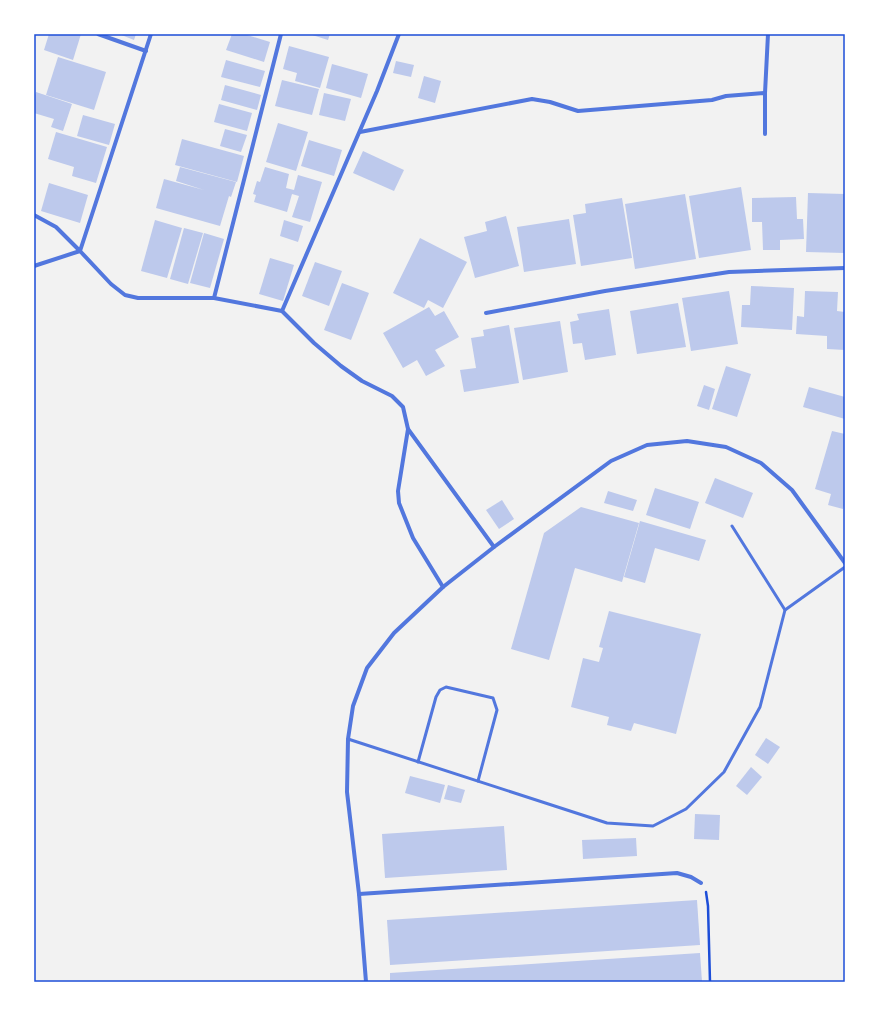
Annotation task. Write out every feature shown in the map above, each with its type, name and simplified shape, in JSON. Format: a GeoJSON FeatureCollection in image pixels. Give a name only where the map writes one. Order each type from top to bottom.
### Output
{"type":"FeatureCollection","features":[{"type":"Feature","properties":{"kind":"street"},"geometry":{"type":"LineString","coordinates":[[98,34],[146,51]]}},
{"type":"Feature","properties":{"kind":"street"},"geometry":{"type":"LineString","coordinates":[[80,251],[151,34]]}},
{"type":"Feature","properties":{"kind":"street"},"geometry":{"type":"LineString","coordinates":[[214,298],[282,34]]}},
{"type":"Feature","properties":{"kind":"street"},"geometry":{"type":"LineString","coordinates":[[282,311],[360,132],[399,34]]}},
{"type":"Feature","properties":{"kind":"street"},"geometry":{"type":"LineString","coordinates":[[765,134],[765,93],[768,34]]}},
{"type":"Feature","properties":{"kind":"street"},"geometry":{"type":"LineString","coordinates":[[360,132],[532,99],[550,102],[578,112],[712,100],[726,96],[765,93]]}},
{"type":"Feature","properties":{"kind":"street"},"geometry":{"type":"LineString","coordinates":[[34,215],[56,227],[111,284],[125,295],[138,298],[214,298],[282,311],[314,343],[341,366],[362,381],[392,396],[404,407],[408,429],[398,491],[399,503],[413,538],[442,587]]}},
{"type":"Feature","properties":{"kind":"street"},"geometry":{"type":"LineString","coordinates":[[34,266],[80,251]]}},
{"type":"Feature","properties":{"kind":"street"},"geometry":{"type":"LineString","coordinates":[[486,313],[605,291],[729,272],[845,268]]}},
{"type":"Feature","properties":{"kind":"street"},"geometry":{"type":"LineString","coordinates":[[408,429],[494,547]]}},
{"type":"Feature","properties":{"kind":"street"},"geometry":{"type":"LineString","coordinates":[[366,982],[359,894],[347,792],[348,739],[354,706],[367,668],[394,634],[442,587],[611,461],[647,446],[687,441],[726,447],[762,463],[792,490],[845,563]]}},
{"type":"Feature","properties":{"kind":"street"},"geometry":{"type":"LineString","coordinates":[[359,894],[677,873],[691,877],[701,883]]}},
{"type":"Feature","properties":{"kind":"lane"},"geometry":{"type":"LineString","coordinates":[[732,526],[786,610]]}},
{"type":"Feature","properties":{"kind":"lane"},"geometry":{"type":"LineString","coordinates":[[348,739],[607,823],[653,826],[686,809],[724,772],[760,707],[786,610],[845,567]]}},
{"type":"Feature","properties":{"kind":"lane"},"geometry":{"type":"LineString","coordinates":[[418,762],[436,697],[440,690],[446,687],[493,698],[497,710],[478,781]]}},
{"type":"Feature","properties":{"kind":"path"},"geometry":{"type":"LineString","coordinates":[[701,883],[706,893],[708,906],[710,982]]}},
{"type":"Feature","properties":{"kind":"building"},"geometry":{"type":"Polygon","coordinates":[[[49,34],[81,34],[73,60],[44,50],[49,34]]]}},
{"type":"Feature","properties":{"kind":"building"},"geometry":{"type":"Polygon","coordinates":[[[119,34],[136,34],[134,40],[119,34]]]}},
{"type":"Feature","properties":{"kind":"building"},"geometry":{"type":"Polygon","coordinates":[[[232,34],[244,34],[270,42],[264,62],[226,50],[232,34]]]}},
{"type":"Feature","properties":{"kind":"building"},"geometry":{"type":"Polygon","coordinates":[[[309,34],[330,34],[328,40],[309,34]]]}},
{"type":"Feature","properties":{"kind":"building"},"geometry":{"type":"Polygon","coordinates":[[[289,46],[329,57],[320,88],[295,81],[297,73],[283,69],[289,46]]]}},
{"type":"Feature","properties":{"kind":"building"},"geometry":{"type":"Polygon","coordinates":[[[58,57],[106,72],[94,110],[46,95],[58,57]]]}},
{"type":"Feature","properties":{"kind":"building"},"geometry":{"type":"Polygon","coordinates":[[[226,60],[265,71],[260,87],[221,77],[226,60]]]}},
{"type":"Feature","properties":{"kind":"building"},"geometry":{"type":"Polygon","coordinates":[[[396,61],[414,65],[411,77],[393,73],[396,61]]]}},
{"type":"Feature","properties":{"kind":"building"},"geometry":{"type":"Polygon","coordinates":[[[332,64],[368,74],[361,98],[326,88],[332,64]]]}},
{"type":"Feature","properties":{"kind":"building"},"geometry":{"type":"Polygon","coordinates":[[[424,76],[441,81],[435,103],[418,98],[424,76]]]}},
{"type":"Feature","properties":{"kind":"building"},"geometry":{"type":"Polygon","coordinates":[[[282,80],[319,89],[312,115],[275,106],[282,80]]]}},
{"type":"Feature","properties":{"kind":"building"},"geometry":{"type":"Polygon","coordinates":[[[225,85],[261,95],[257,110],[221,100],[225,85]]]}},
{"type":"Feature","properties":{"kind":"building"},"geometry":{"type":"Polygon","coordinates":[[[36,92],[72,104],[63,131],[51,127],[54,119],[34,113],[34,99],[36,92]]]}},
{"type":"Feature","properties":{"kind":"building"},"geometry":{"type":"Polygon","coordinates":[[[324,93],[351,99],[345,121],[319,115],[324,93]]]}},
{"type":"Feature","properties":{"kind":"building"},"geometry":{"type":"Polygon","coordinates":[[[219,104],[252,113],[247,131],[214,122],[219,104]]]}},
{"type":"Feature","properties":{"kind":"building"},"geometry":{"type":"Polygon","coordinates":[[[83,115],[115,124],[109,145],[77,136],[83,115]]]}},
{"type":"Feature","properties":{"kind":"building"},"geometry":{"type":"Polygon","coordinates":[[[278,123],[308,132],[296,171],[266,162],[278,123]]]}},
{"type":"Feature","properties":{"kind":"building"},"geometry":{"type":"Polygon","coordinates":[[[225,129],[247,135],[241,152],[220,146],[225,129]]]}},
{"type":"Feature","properties":{"kind":"building"},"geometry":{"type":"Polygon","coordinates":[[[56,132],[107,147],[96,183],[72,176],[74,167],[48,159],[56,132]]]}},
{"type":"Feature","properties":{"kind":"building"},"geometry":{"type":"Polygon","coordinates":[[[182,139],[244,156],[237,182],[175,165],[182,139]]]}},
{"type":"Feature","properties":{"kind":"building"},"geometry":{"type":"Polygon","coordinates":[[[309,140],[342,150],[334,176],[301,166],[309,140]]]}},
{"type":"Feature","properties":{"kind":"building"},"geometry":{"type":"Polygon","coordinates":[[[363,151],[404,170],[394,191],[353,173],[363,151]]]}},
{"type":"Feature","properties":{"kind":"building"},"geometry":{"type":"Polygon","coordinates":[[[180,167],[236,182],[231,197],[229,196],[220,226],[156,208],[164,179],[204,190],[176,181],[180,167]]]}},
{"type":"Feature","properties":{"kind":"building"},"geometry":{"type":"Polygon","coordinates":[[[265,167],[289,174],[286,188],[294,190],[298,175],[322,182],[310,222],[292,217],[299,196],[292,194],[287,212],[254,202],[256,195],[253,194],[257,181],[260,182],[265,167]]]}},
{"type":"Feature","properties":{"kind":"building"},"geometry":{"type":"Polygon","coordinates":[[[49,183],[88,195],[80,223],[41,211],[49,183]]]}},
{"type":"Feature","properties":{"kind":"building"},"geometry":{"type":"Polygon","coordinates":[[[741,187],[751,250],[699,258],[689,196],[741,187]]]}},
{"type":"Feature","properties":{"kind":"building"},"geometry":{"type":"Polygon","coordinates":[[[808,193],[845,194],[845,253],[806,252],[808,193]]]}},
{"type":"Feature","properties":{"kind":"building"},"geometry":{"type":"Polygon","coordinates":[[[685,194],[696,259],[635,269],[625,204],[685,194]]]}},
{"type":"Feature","properties":{"kind":"building"},"geometry":{"type":"Polygon","coordinates":[[[796,197],[797,219],[803,219],[804,239],[780,240],[780,250],[763,250],[762,222],[752,222],[752,198],[796,197]]]}},
{"type":"Feature","properties":{"kind":"building"},"geometry":{"type":"Polygon","coordinates":[[[622,198],[632,258],[581,266],[573,215],[586,213],[585,204],[622,198]]]}},
{"type":"Feature","properties":{"kind":"building"},"geometry":{"type":"Polygon","coordinates":[[[506,216],[519,266],[475,278],[464,237],[487,231],[485,222],[506,216]]]}},
{"type":"Feature","properties":{"kind":"building"},"geometry":{"type":"Polygon","coordinates":[[[569,219],[576,264],[524,272],[517,227],[569,219]]]}},
{"type":"Feature","properties":{"kind":"building"},"geometry":{"type":"Polygon","coordinates":[[[155,220],[182,228],[167,278],[141,271],[155,220]]]}},
{"type":"Feature","properties":{"kind":"building"},"geometry":{"type":"Polygon","coordinates":[[[284,220],[303,226],[298,242],[280,236],[284,220]]]}},
{"type":"Feature","properties":{"kind":"building"},"geometry":{"type":"Polygon","coordinates":[[[184,228],[203,233],[188,284],[170,279],[184,228]]]}},
{"type":"Feature","properties":{"kind":"building"},"geometry":{"type":"Polygon","coordinates":[[[204,233],[224,239],[210,288],[190,283],[204,233]]]}},
{"type":"Feature","properties":{"kind":"building"},"geometry":{"type":"Polygon","coordinates":[[[420,238],[467,262],[443,308],[428,300],[424,308],[393,293],[420,238]]]}},
{"type":"Feature","properties":{"kind":"building"},"geometry":{"type":"Polygon","coordinates":[[[270,258],[294,265],[283,301],[259,294],[270,258]]]}},
{"type":"Feature","properties":{"kind":"building"},"geometry":{"type":"Polygon","coordinates":[[[315,262],[342,271],[329,306],[302,296],[315,262]]]}},
{"type":"Feature","properties":{"kind":"building"},"geometry":{"type":"Polygon","coordinates":[[[342,283],[369,293],[351,340],[324,330],[342,283]]]}},
{"type":"Feature","properties":{"kind":"building"},"geometry":{"type":"Polygon","coordinates":[[[751,286],[794,288],[792,330],[741,327],[742,305],[750,305],[751,286]]]}},
{"type":"Feature","properties":{"kind":"building"},"geometry":{"type":"Polygon","coordinates":[[[729,291],[738,344],[691,351],[682,298],[729,291]]]}},
{"type":"Feature","properties":{"kind":"building"},"geometry":{"type":"Polygon","coordinates":[[[805,291],[838,292],[837,311],[845,312],[845,350],[827,349],[827,336],[796,334],[797,316],[804,317],[805,291]]]}},
{"type":"Feature","properties":{"kind":"building"},"geometry":{"type":"Polygon","coordinates":[[[678,303],[686,347],[637,354],[630,311],[678,303]]]}},
{"type":"Feature","properties":{"kind":"building"},"geometry":{"type":"Polygon","coordinates":[[[429,307],[435,316],[444,311],[459,337],[435,350],[445,366],[426,376],[417,360],[403,368],[383,333],[429,307]]]}},
{"type":"Feature","properties":{"kind":"building"},"geometry":{"type":"Polygon","coordinates":[[[609,309],[616,355],[585,360],[582,343],[573,344],[570,322],[579,320],[577,314],[609,309]]]}},
{"type":"Feature","properties":{"kind":"building"},"geometry":{"type":"Polygon","coordinates":[[[560,321],[568,372],[523,380],[514,328],[560,321]]]}},
{"type":"Feature","properties":{"kind":"building"},"geometry":{"type":"Polygon","coordinates":[[[509,325],[519,383],[464,392],[460,370],[476,368],[471,338],[484,336],[483,330],[509,325]]]}},
{"type":"Feature","properties":{"kind":"building"},"geometry":{"type":"Polygon","coordinates":[[[726,366],[751,374],[737,417],[712,409],[726,366]]]}},
{"type":"Feature","properties":{"kind":"building"},"geometry":{"type":"Polygon","coordinates":[[[704,385],[715,389],[709,410],[697,406],[704,385]]]}},
{"type":"Feature","properties":{"kind":"building"},"geometry":{"type":"Polygon","coordinates":[[[809,387],[845,397],[845,419],[803,407],[809,387]]]}},
{"type":"Feature","properties":{"kind":"building"},"geometry":{"type":"Polygon","coordinates":[[[832,431],[845,434],[845,502],[843,509],[828,505],[831,494],[815,489],[832,431]]]}},
{"type":"Feature","properties":{"kind":"building"},"geometry":{"type":"Polygon","coordinates":[[[715,478],[753,493],[743,518],[705,503],[715,478]]]}},
{"type":"Feature","properties":{"kind":"building"},"geometry":{"type":"Polygon","coordinates":[[[655,488],[699,502],[690,529],[646,515],[655,488]]]}},
{"type":"Feature","properties":{"kind":"building"},"geometry":{"type":"Polygon","coordinates":[[[608,491],[637,500],[633,511],[604,503],[608,491]]]}},
{"type":"Feature","properties":{"kind":"building"},"geometry":{"type":"Polygon","coordinates":[[[502,500],[514,519],[499,529],[486,510],[502,500]]]}},
{"type":"Feature","properties":{"kind":"building"},"geometry":{"type":"Polygon","coordinates":[[[581,507],[639,523],[622,582],[575,568],[549,660],[511,649],[544,533],[581,507]]]}},
{"type":"Feature","properties":{"kind":"building"},"geometry":{"type":"Polygon","coordinates":[[[640,521],[706,540],[699,561],[655,548],[645,583],[624,577],[640,521]]]}},
{"type":"Feature","properties":{"kind":"building"},"geometry":{"type":"Polygon","coordinates":[[[609,611],[701,634],[676,734],[634,723],[631,731],[607,725],[609,717],[571,707],[583,658],[599,662],[603,648],[599,647],[609,611]]]}},
{"type":"Feature","properties":{"kind":"building"},"geometry":{"type":"Polygon","coordinates":[[[766,738],[780,747],[768,764],[755,755],[766,738]]]}},
{"type":"Feature","properties":{"kind":"building"},"geometry":{"type":"Polygon","coordinates":[[[751,767],[762,777],[747,795],[736,786],[751,767]]]}},
{"type":"Feature","properties":{"kind":"building"},"geometry":{"type":"Polygon","coordinates":[[[410,776],[445,785],[440,803],[405,793],[410,776]]]}},
{"type":"Feature","properties":{"kind":"building"},"geometry":{"type":"Polygon","coordinates":[[[448,785],[465,790],[461,803],[444,799],[448,785]]]}},
{"type":"Feature","properties":{"kind":"building"},"geometry":{"type":"Polygon","coordinates":[[[695,814],[720,815],[719,840],[694,839],[695,814]]]}},
{"type":"Feature","properties":{"kind":"building"},"geometry":{"type":"Polygon","coordinates":[[[504,826],[507,870],[385,878],[382,834],[504,826]]]}},
{"type":"Feature","properties":{"kind":"building"},"geometry":{"type":"Polygon","coordinates":[[[636,838],[637,856],[583,859],[582,840],[636,838]]]}},
{"type":"Feature","properties":{"kind":"building"},"geometry":{"type":"Polygon","coordinates":[[[697,900],[700,945],[390,965],[387,920],[697,900]]]}},
{"type":"Feature","properties":{"kind":"building"},"geometry":{"type":"Polygon","coordinates":[[[700,953],[702,982],[390,982],[390,973],[700,953]]]}}]}
